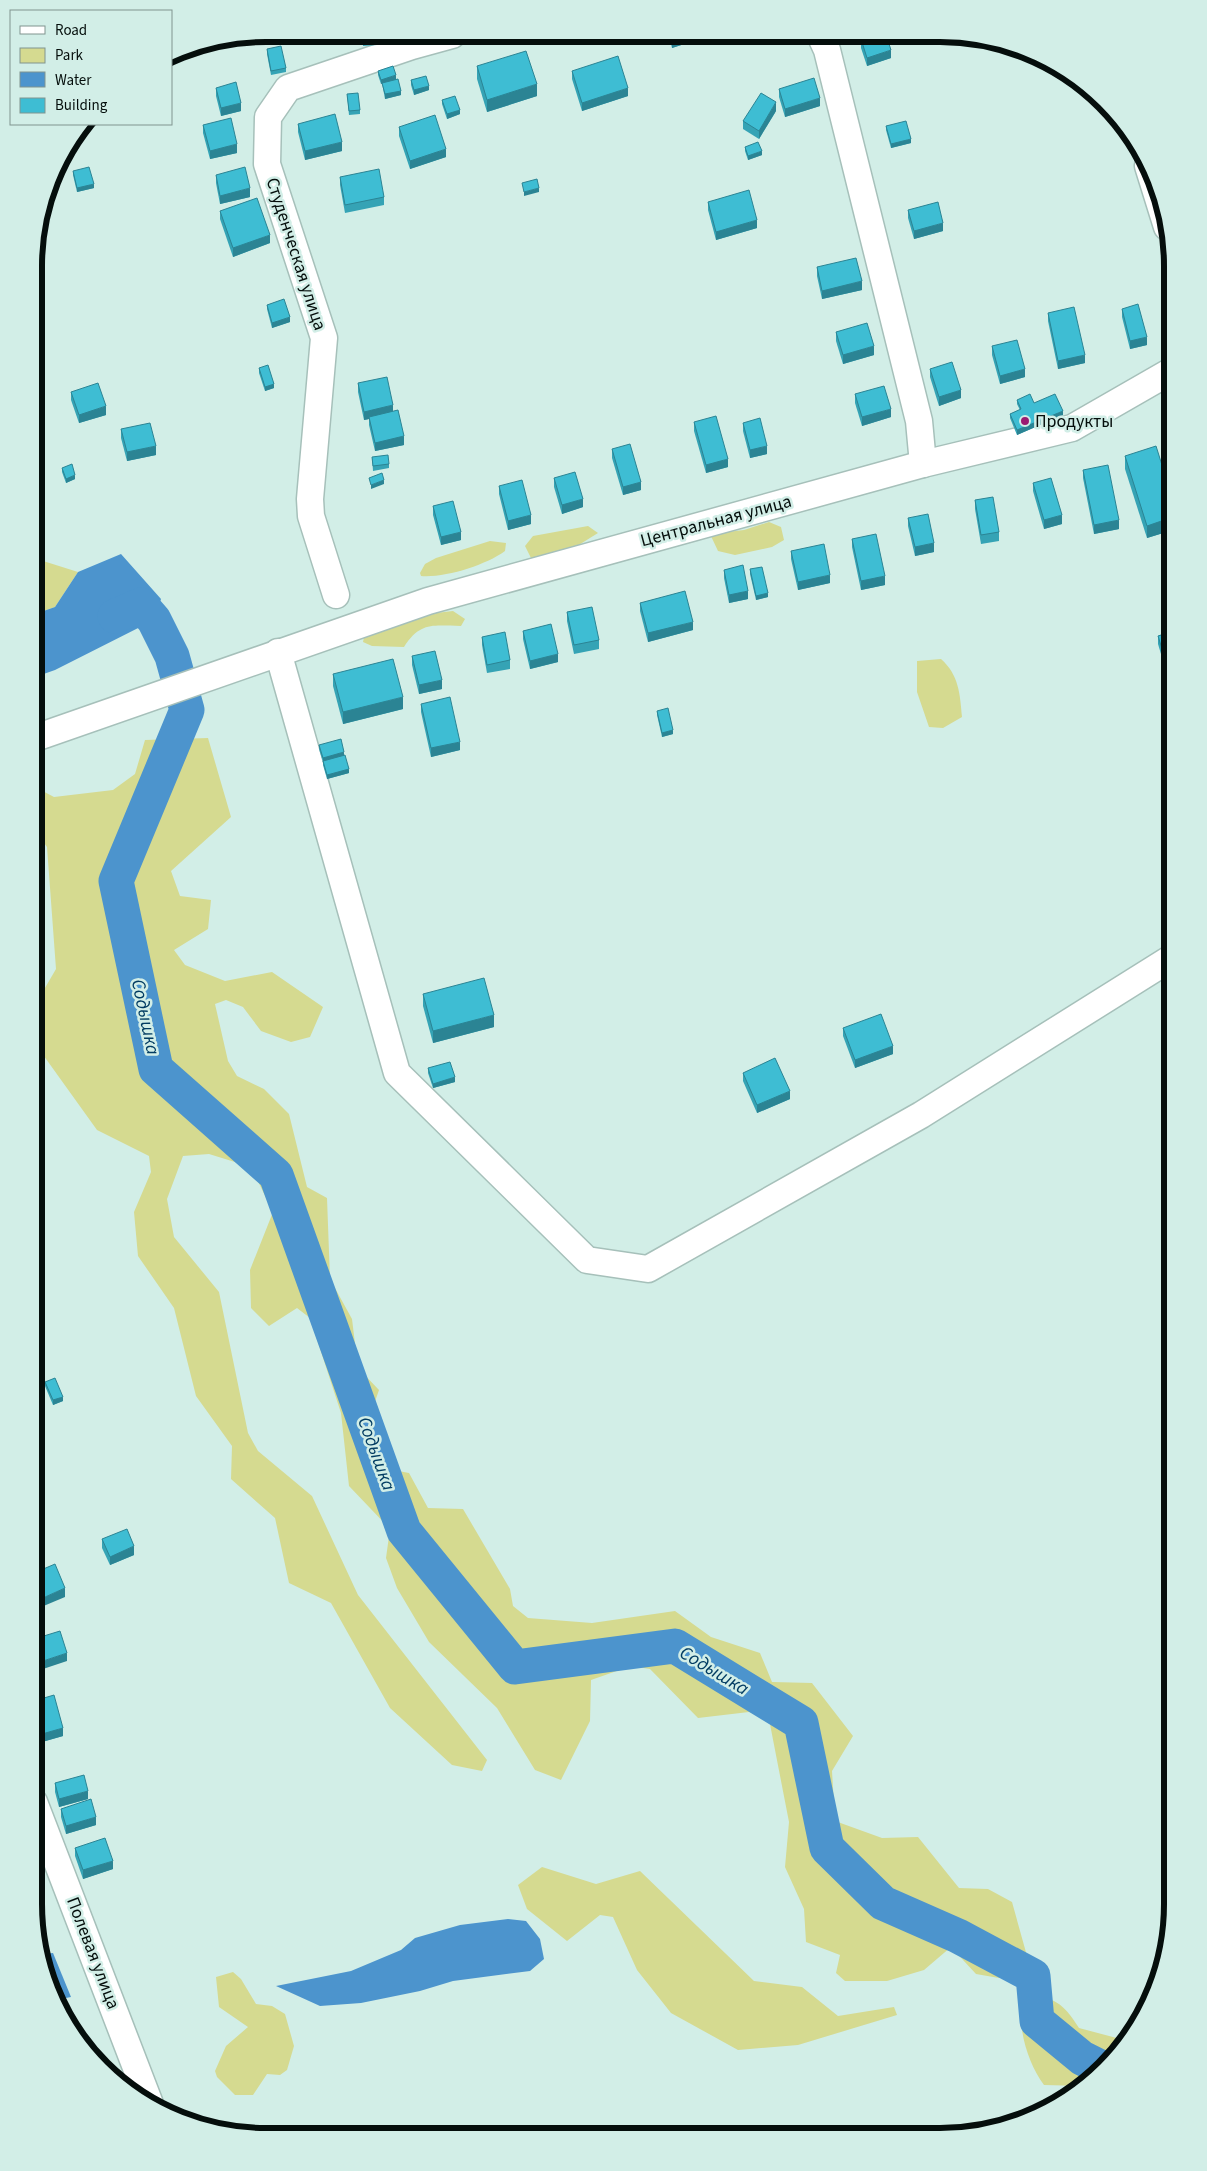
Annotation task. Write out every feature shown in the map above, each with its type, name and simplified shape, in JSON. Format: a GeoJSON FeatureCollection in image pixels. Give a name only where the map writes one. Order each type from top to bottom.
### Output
{"type":"FeatureCollection","features":[{"type":"Feature","properties":{"kind":"street","name":"Студенческая улица"},"geometry":{"type":"LineString","coordinates":[[336,595],[311,516],[310,499],[324,338],[267,164],[268,117],[288,88],[427,42]]}},
{"type":"Feature","properties":{"kind":"street"},"geometry":{"type":"LineString","coordinates":[[823,42],[827,50],[919,421],[923,464]]}},
{"type":"Feature","properties":{"kind":"street","name":"Центральная улица"},"geometry":{"type":"LineString","coordinates":[[42,736],[428,600],[923,464],[1072,428],[1164,375]]}},
{"type":"Feature","properties":{"kind":"street"},"geometry":{"type":"LineString","coordinates":[[278,652],[397,1073],[587,1260],[648,1269],[921,1115],[1164,963]]}},
{"type":"Feature","properties":{"kind":"street","name":"Полевая улица"},"geometry":{"type":"LineString","coordinates":[[42,1823],[146,2093]]}},
{"type":"Feature","properties":{"kind":"green space"},"geometry":{"type":"Polygon","coordinates":[[[769,522],[781,527],[784,540],[772,547],[735,555],[718,551],[710,534],[744,530],[769,522]]]}},
{"type":"Feature","properties":{"kind":"green space"},"geometry":{"type":"Polygon","coordinates":[[[588,526],[598,533],[553,561],[532,560],[525,546],[533,536],[588,526]]]}},
{"type":"Feature","properties":{"kind":"green space"},"geometry":{"type":"Polygon","coordinates":[[[490,541],[506,543],[505,551],[465,570],[442,575],[421,576],[420,573],[425,564],[436,558],[490,541]]]}},
{"type":"Feature","properties":{"kind":"green space"},"geometry":{"type":"Polygon","coordinates":[[[42,561],[78,572],[55,607],[42,612],[42,561]]]}},
{"type":"Feature","properties":{"kind":"green space"},"geometry":{"type":"Polygon","coordinates":[[[453,611],[465,619],[461,626],[435,626],[422,629],[404,647],[372,646],[363,642],[364,637],[436,613],[453,611]]]}},
{"type":"Feature","properties":{"kind":"green space"},"geometry":{"type":"Polygon","coordinates":[[[941,659],[952,672],[958,685],[962,717],[943,728],[929,727],[917,692],[917,661],[941,659]]]}},
{"type":"Feature","properties":{"kind":"green space"},"geometry":{"type":"Polygon","coordinates":[[[208,738],[231,817],[171,871],[180,896],[211,900],[208,929],[174,950],[185,965],[225,981],[272,972],[323,1007],[310,1037],[291,1042],[261,1031],[243,1007],[226,1000],[215,1004],[228,1061],[237,1076],[264,1089],[289,1114],[307,1187],[327,1198],[330,1279],[352,1319],[358,1368],[379,1390],[360,1445],[388,1469],[409,1473],[428,1508],[463,1509],[510,1589],[513,1606],[528,1618],[592,1623],[675,1611],[711,1637],[760,1653],[772,1682],[812,1683],[853,1736],[832,1771],[835,1821],[882,1838],[918,1837],[959,1888],[988,1889],[1012,1902],[1027,1956],[999,1978],[976,1974],[951,1947],[924,1970],[887,1981],[845,1981],[836,1973],[840,1955],[806,1942],[804,1909],[785,1867],[789,1822],[769,1719],[749,1712],[698,1718],[650,1669],[631,1666],[591,1680],[590,1721],[561,1780],[535,1770],[497,1708],[429,1642],[397,1588],[386,1558],[390,1529],[349,1486],[341,1413],[310,1318],[297,1308],[269,1326],[251,1308],[250,1270],[273,1212],[251,1167],[209,1154],[183,1156],[167,1199],[174,1237],[219,1292],[248,1433],[258,1451],[312,1496],[358,1595],[487,1760],[482,1771],[452,1765],[390,1708],[331,1603],[289,1583],[275,1518],[231,1479],[232,1446],[196,1396],[174,1308],[138,1256],[134,1212],[151,1172],[149,1156],[97,1130],[42,1053],[42,993],[56,969],[47,847],[42,840],[42,791],[54,797],[113,790],[135,774],[145,740],[208,738]]]}},
{"type":"Feature","properties":{"kind":"green space"},"geometry":{"type":"Polygon","coordinates":[[[542,1867],[596,1884],[640,1871],[754,1981],[802,1987],[838,2016],[894,2007],[897,2015],[798,2045],[738,2050],[671,2013],[637,1970],[613,1917],[600,1915],[567,1941],[527,1909],[518,1885],[542,1867]]]}},
{"type":"Feature","properties":{"kind":"green space"},"geometry":{"type":"Polygon","coordinates":[[[233,1972],[241,1979],[256,2004],[272,2006],[285,2014],[294,2046],[287,2070],[280,2075],[267,2074],[253,2095],[235,2095],[217,2077],[215,2071],[226,2046],[248,2027],[219,2007],[216,1977],[233,1972]]]}},
{"type":"Feature","properties":{"kind":"green space"},"geometry":{"type":"Polygon","coordinates":[[[1025,1993],[1044,1997],[1057,2003],[1068,2012],[1079,2028],[1120,2039],[1099,2063],[1072,2086],[1044,2085],[1034,2069],[1024,2041],[1021,2007],[1025,1993]]]}},
{"type":"Feature","properties":{"kind":"water"},"geometry":{"type":"Polygon","coordinates":[[[121,554],[161,599],[154,620],[55,670],[42,675],[42,612],[55,607],[78,572],[121,554]]]}},
{"type":"Feature","properties":{"kind":"water"},"geometry":{"type":"Polygon","coordinates":[[[508,1919],[526,1921],[540,1939],[544,1959],[530,1971],[453,1981],[420,1991],[361,2003],[320,2006],[276,1986],[351,1971],[401,1950],[415,1938],[460,1925],[508,1919]]]}},
{"type":"Feature","properties":{"kind":"water"},"geometry":{"type":"Polygon","coordinates":[[[48,1953],[53,1953],[71,1997],[64,1998],[54,1976],[48,1953]]]}},
{"type":"Feature","properties":{"kind":"building"},"geometry":{"type":"Polygon","coordinates":[[[862,42],[888,42],[891,50],[867,58],[862,42]]]}},
{"type":"Feature","properties":{"kind":"building"},"geometry":{"type":"Polygon","coordinates":[[[281,46],[286,68],[271,71],[267,49],[281,46]]]}},
{"type":"Feature","properties":{"kind":"building"},"geometry":{"type":"Polygon","coordinates":[[[526,51],[537,84],[487,100],[477,66],[526,51]]]}},
{"type":"Feature","properties":{"kind":"building"},"geometry":{"type":"Polygon","coordinates":[[[618,56],[628,88],[582,103],[572,71],[618,56]]]}},
{"type":"Feature","properties":{"kind":"building"},"geometry":{"type":"Polygon","coordinates":[[[393,66],[396,75],[381,80],[378,71],[393,66]]]}},
{"type":"Feature","properties":{"kind":"building"},"geometry":{"type":"Polygon","coordinates":[[[426,76],[429,86],[414,90],[411,80],[426,76]]]}},
{"type":"Feature","properties":{"kind":"building"},"geometry":{"type":"Polygon","coordinates":[[[814,78],[820,98],[785,109],[779,89],[814,78]]]}},
{"type":"Feature","properties":{"kind":"building"},"geometry":{"type":"Polygon","coordinates":[[[398,79],[401,91],[385,94],[382,83],[398,79]]]}},
{"type":"Feature","properties":{"kind":"building"},"geometry":{"type":"Polygon","coordinates":[[[236,82],[241,103],[221,108],[216,88],[236,82]]]}},
{"type":"Feature","properties":{"kind":"building"},"geometry":{"type":"Polygon","coordinates":[[[358,93],[360,110],[349,111],[347,94],[358,93]]]}},
{"type":"Feature","properties":{"kind":"building"},"geometry":{"type":"Polygon","coordinates":[[[761,93],[776,102],[759,131],[743,121],[761,93]]]}},
{"type":"Feature","properties":{"kind":"building"},"geometry":{"type":"Polygon","coordinates":[[[455,96],[460,110],[447,114],[442,100],[455,96]]]}},
{"type":"Feature","properties":{"kind":"building"},"geometry":{"type":"Polygon","coordinates":[[[335,114],[342,142],[305,151],[298,124],[335,114]]]}},
{"type":"Feature","properties":{"kind":"building"},"geometry":{"type":"Polygon","coordinates":[[[435,115],[446,149],[410,161],[399,127],[435,115]]]}},
{"type":"Feature","properties":{"kind":"building"},"geometry":{"type":"Polygon","coordinates":[[[231,118],[237,144],[210,151],[203,125],[231,118]]]}},
{"type":"Feature","properties":{"kind":"building"},"geometry":{"type":"Polygon","coordinates":[[[906,121],[911,139],[891,144],[886,126],[906,121]]]}},
{"type":"Feature","properties":{"kind":"building"},"geometry":{"type":"Polygon","coordinates":[[[758,142],[762,151],[748,156],[745,147],[758,142]]]}},
{"type":"Feature","properties":{"kind":"building"},"geometry":{"type":"Polygon","coordinates":[[[89,167],[94,184],[77,188],[73,171],[89,167]]]}},
{"type":"Feature","properties":{"kind":"building"},"geometry":{"type":"Polygon","coordinates":[[[245,167],[250,188],[220,196],[216,175],[245,167]]]}},
{"type":"Feature","properties":{"kind":"building"},"geometry":{"type":"Polygon","coordinates":[[[379,169],[384,197],[345,205],[340,177],[379,169]]]}},
{"type":"Feature","properties":{"kind":"building"},"geometry":{"type":"Polygon","coordinates":[[[537,179],[539,188],[524,192],[522,183],[537,179]]]}},
{"type":"Feature","properties":{"kind":"building"},"geometry":{"type":"Polygon","coordinates":[[[749,190],[757,220],[716,232],[708,202],[749,190]]]}},
{"type":"Feature","properties":{"kind":"building"},"geometry":{"type":"Polygon","coordinates":[[[257,198],[270,235],[233,248],[220,211],[257,198]]]}},
{"type":"Feature","properties":{"kind":"building"},"geometry":{"type":"Polygon","coordinates":[[[938,202],[943,223],[914,231],[908,210],[938,202]]]}},
{"type":"Feature","properties":{"kind":"building"},"geometry":{"type":"Polygon","coordinates":[[[856,258],[862,281],[822,291],[817,267],[856,258]]]}},
{"type":"Feature","properties":{"kind":"building"},"geometry":{"type":"Polygon","coordinates":[[[284,299],[290,317],[272,323],[267,305],[284,299]]]}},
{"type":"Feature","properties":{"kind":"building"},"geometry":{"type":"Polygon","coordinates":[[[1138,304],[1147,337],[1130,341],[1122,309],[1138,304]]]}},
{"type":"Feature","properties":{"kind":"building"},"geometry":{"type":"Polygon","coordinates":[[[1074,307],[1085,355],[1058,361],[1048,313],[1074,307]]]}},
{"type":"Feature","properties":{"kind":"building"},"geometry":{"type":"Polygon","coordinates":[[[867,323],[874,346],[843,355],[836,332],[867,323]]]}},
{"type":"Feature","properties":{"kind":"building"},"geometry":{"type":"Polygon","coordinates":[[[1017,340],[1025,369],[1000,376],[992,346],[1017,340]]]}},
{"type":"Feature","properties":{"kind":"building"},"geometry":{"type":"Polygon","coordinates":[[[952,362],[961,390],[939,397],[930,369],[952,362]]]}},
{"type":"Feature","properties":{"kind":"building"},"geometry":{"type":"Polygon","coordinates":[[[268,365],[274,384],[265,387],[259,368],[268,365]]]}},
{"type":"Feature","properties":{"kind":"building"},"geometry":{"type":"Polygon","coordinates":[[[387,377],[393,405],[364,412],[358,383],[387,377]]]}},
{"type":"Feature","properties":{"kind":"building"},"geometry":{"type":"Polygon","coordinates":[[[98,383],[106,406],[79,415],[71,392],[98,383]]]}},
{"type":"Feature","properties":{"kind":"building"},"geometry":{"type":"Polygon","coordinates":[[[884,386],[891,409],[862,417],[855,394],[884,386]]]}},
{"type":"Feature","properties":{"kind":"building"},"geometry":{"type":"Polygon","coordinates":[[[1030,394],[1034,403],[1055,394],[1063,411],[1017,430],[1010,414],[1021,409],[1017,400],[1030,394]]]}},
{"type":"Feature","properties":{"kind":"building"},"geometry":{"type":"Polygon","coordinates":[[[398,410],[404,436],[375,443],[369,417],[398,410]]]}},
{"type":"Feature","properties":{"kind":"building"},"geometry":{"type":"Polygon","coordinates":[[[716,416],[728,459],[706,465],[694,422],[716,416]]]}},
{"type":"Feature","properties":{"kind":"building"},"geometry":{"type":"Polygon","coordinates":[[[760,418],[767,446],[750,450],[743,423],[760,418]]]}},
{"type":"Feature","properties":{"kind":"building"},"geometry":{"type":"Polygon","coordinates":[[[150,423],[156,446],[127,452],[121,429],[150,423]]]}},
{"type":"Feature","properties":{"kind":"building"},"geometry":{"type":"Polygon","coordinates":[[[630,444],[641,482],[623,487],[612,449],[630,444]]]}},
{"type":"Feature","properties":{"kind":"building"},"geometry":{"type":"Polygon","coordinates":[[[1156,446],[1164,471],[1164,520],[1147,526],[1125,456],[1156,446]]]}},
{"type":"Feature","properties":{"kind":"building"},"geometry":{"type":"Polygon","coordinates":[[[388,455],[389,464],[373,466],[372,457],[388,455]]]}},
{"type":"Feature","properties":{"kind":"building"},"geometry":{"type":"Polygon","coordinates":[[[72,464],[75,475],[66,479],[62,468],[72,464]]]}},
{"type":"Feature","properties":{"kind":"building"},"geometry":{"type":"Polygon","coordinates":[[[1108,465],[1119,520],[1094,525],[1083,470],[1108,465]]]}},
{"type":"Feature","properties":{"kind":"building"},"geometry":{"type":"Polygon","coordinates":[[[575,472],[583,499],[562,505],[554,478],[575,472]]]}},
{"type":"Feature","properties":{"kind":"building"},"geometry":{"type":"Polygon","coordinates":[[[382,473],[384,480],[371,485],[369,478],[382,473]]]}},
{"type":"Feature","properties":{"kind":"building"},"geometry":{"type":"Polygon","coordinates":[[[1051,478],[1062,515],[1044,520],[1033,483],[1051,478]]]}},
{"type":"Feature","properties":{"kind":"building"},"geometry":{"type":"Polygon","coordinates":[[[522,480],[531,515],[508,521],[499,486],[522,480]]]}},
{"type":"Feature","properties":{"kind":"building"},"geometry":{"type":"Polygon","coordinates":[[[993,497],[999,532],[981,535],[975,500],[993,497]]]}},
{"type":"Feature","properties":{"kind":"building"},"geometry":{"type":"Polygon","coordinates":[[[453,501],[461,532],[441,537],[433,506],[453,501]]]}},
{"type":"Feature","properties":{"kind":"building"},"geometry":{"type":"Polygon","coordinates":[[[928,514],[934,543],[915,547],[908,518],[928,514]]]}},
{"type":"Feature","properties":{"kind":"building"},"geometry":{"type":"Polygon","coordinates":[[[876,534],[885,576],[861,581],[852,539],[876,534]]]}},
{"type":"Feature","properties":{"kind":"building"},"geometry":{"type":"Polygon","coordinates":[[[824,544],[830,575],[798,582],[791,551],[824,544]]]}},
{"type":"Feature","properties":{"kind":"building"},"geometry":{"type":"Polygon","coordinates":[[[743,565],[748,591],[729,595],[724,570],[743,565]]]}},
{"type":"Feature","properties":{"kind":"building"},"geometry":{"type":"Polygon","coordinates":[[[762,567],[768,593],[756,596],[750,569],[762,567]]]}},
{"type":"Feature","properties":{"kind":"building"},"geometry":{"type":"Polygon","coordinates":[[[685,591],[693,622],[648,633],[640,603],[685,591]]]}},
{"type":"Feature","properties":{"kind":"building"},"geometry":{"type":"Polygon","coordinates":[[[592,607],[599,640],[574,645],[567,612],[592,607]]]}},
{"type":"Feature","properties":{"kind":"building"},"geometry":{"type":"Polygon","coordinates":[[[551,624],[558,654],[530,661],[523,631],[551,624]]]}},
{"type":"Feature","properties":{"kind":"building"},"geometry":{"type":"Polygon","coordinates":[[[505,632],[510,660],[487,665],[482,637],[505,632]]]}},
{"type":"Feature","properties":{"kind":"building"},"geometry":{"type":"Polygon","coordinates":[[[1164,634],[1164,655],[1158,636],[1164,634]]]}},
{"type":"Feature","properties":{"kind":"building"},"geometry":{"type":"Polygon","coordinates":[[[435,651],[442,680],[419,685],[412,656],[435,651]]]}},
{"type":"Feature","properties":{"kind":"building"},"geometry":{"type":"Polygon","coordinates":[[[393,659],[403,697],[343,712],[333,674],[393,659]]]}},
{"type":"Feature","properties":{"kind":"building"},"geometry":{"type":"Polygon","coordinates":[[[450,697],[460,742],[431,748],[421,704],[450,697]]]}},
{"type":"Feature","properties":{"kind":"building"},"geometry":{"type":"Polygon","coordinates":[[[668,708],[673,730],[662,733],[657,711],[668,708]]]}},
{"type":"Feature","properties":{"kind":"building"},"geometry":{"type":"Polygon","coordinates":[[[341,739],[344,752],[323,758],[319,745],[341,739]]]}},
{"type":"Feature","properties":{"kind":"building"},"geometry":{"type":"Polygon","coordinates":[[[345,755],[349,769],[327,775],[323,761],[345,755]]]}},
{"type":"Feature","properties":{"kind":"building"},"geometry":{"type":"Polygon","coordinates":[[[484,978],[494,1015],[433,1031],[423,994],[484,978]]]}},
{"type":"Feature","properties":{"kind":"building"},"geometry":{"type":"Polygon","coordinates":[[[881,1014],[893,1046],[855,1060],[843,1028],[881,1014]]]}},
{"type":"Feature","properties":{"kind":"building"},"geometry":{"type":"Polygon","coordinates":[[[775,1058],[790,1091],[757,1105],[743,1073],[775,1058]]]}},
{"type":"Feature","properties":{"kind":"building"},"geometry":{"type":"Polygon","coordinates":[[[450,1062],[455,1077],[433,1084],[428,1068],[450,1062]]]}},
{"type":"Feature","properties":{"kind":"building"},"geometry":{"type":"Polygon","coordinates":[[[55,1378],[63,1397],[53,1400],[45,1382],[55,1378]]]}},
{"type":"Feature","properties":{"kind":"building"},"geometry":{"type":"Polygon","coordinates":[[[127,1529],[134,1546],[110,1557],[102,1539],[127,1529]]]}},
{"type":"Feature","properties":{"kind":"building"},"geometry":{"type":"Polygon","coordinates":[[[55,1564],[65,1588],[42,1598],[42,1570],[55,1564]]]}},
{"type":"Feature","properties":{"kind":"building"},"geometry":{"type":"Polygon","coordinates":[[[60,1631],[67,1653],[42,1661],[42,1637],[60,1631]]]}},
{"type":"Feature","properties":{"kind":"building"},"geometry":{"type":"Polygon","coordinates":[[[54,1695],[63,1728],[42,1734],[42,1699],[54,1695]]]}},
{"type":"Feature","properties":{"kind":"building"},"geometry":{"type":"Polygon","coordinates":[[[84,1775],[88,1791],[59,1799],[55,1783],[84,1775]]]}},
{"type":"Feature","properties":{"kind":"building"},"geometry":{"type":"Polygon","coordinates":[[[91,1799],[96,1817],[66,1826],[61,1809],[91,1799]]]}},
{"type":"Feature","properties":{"kind":"building"},"geometry":{"type":"Polygon","coordinates":[[[105,1838],[113,1861],[83,1870],[75,1848],[105,1838]]]}},
{"type":"Feature","properties":{"kind":"waterway","name":"Содышка"},"geometry":{"type":"LineString","coordinates":[[115,616],[141,605],[154,620],[172,656],[187,710],[116,881],[156,1069],[276,1175],[404,1531],[515,1667],[675,1646],[801,1723],[827,1848],[883,1903],[958,1936],[1033,1976],[1037,2021],[1082,2058],[1097,2065]]}},
{"type":"Feature","properties":{"kind":"place","name":"Продукты"},"geometry":{"type":"Point","coordinates":[1025,421]}}]}
